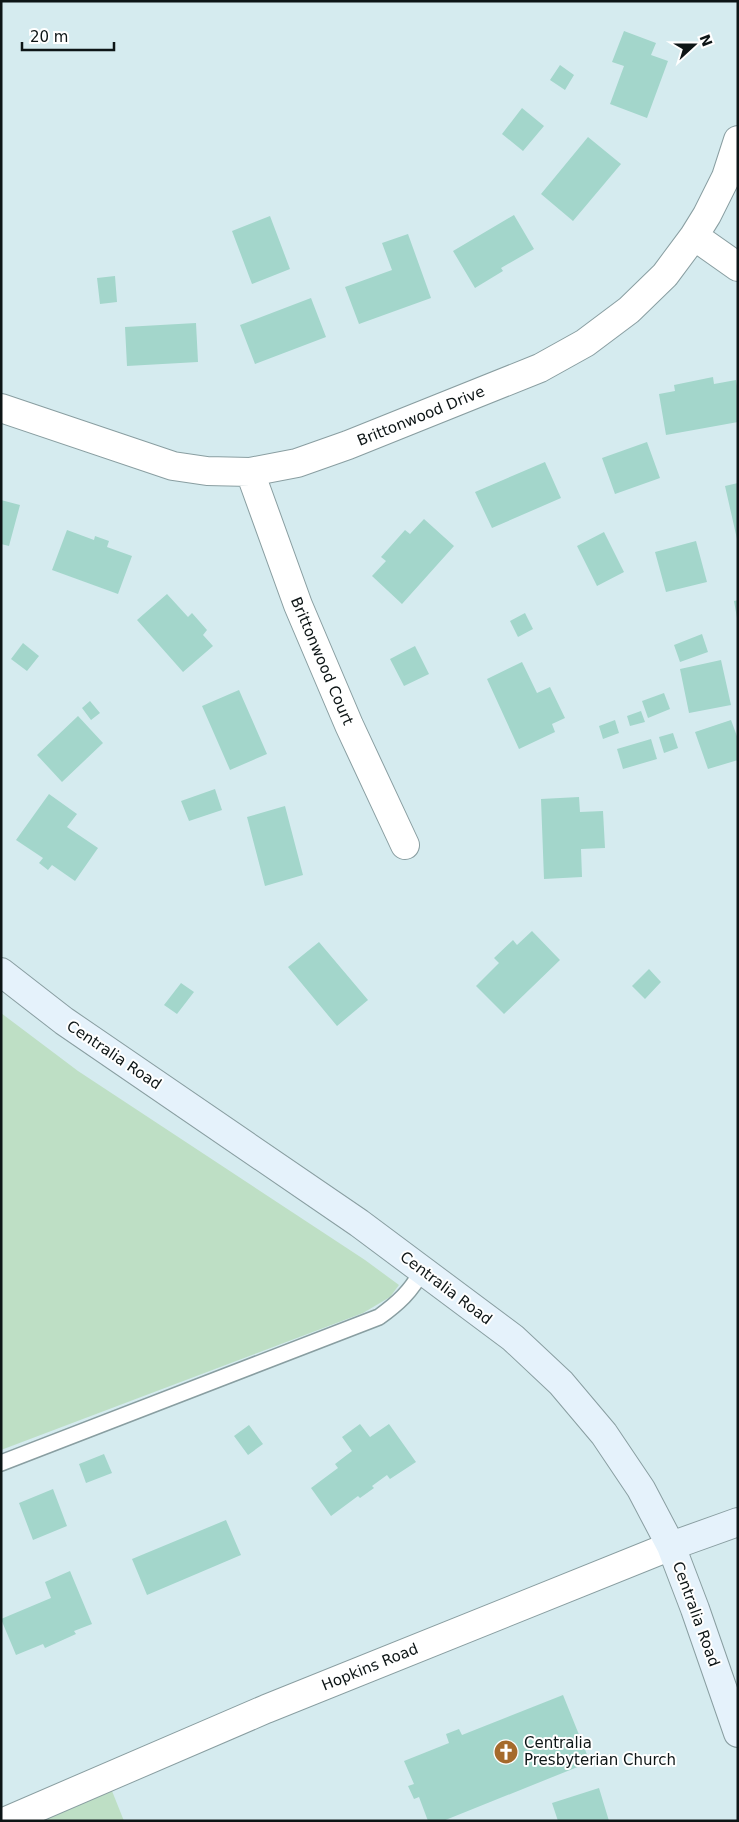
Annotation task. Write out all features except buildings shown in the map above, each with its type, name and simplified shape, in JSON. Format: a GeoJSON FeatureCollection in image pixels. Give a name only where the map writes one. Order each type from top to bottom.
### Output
{"type":"FeatureCollection","features":[{"type":"Feature","properties":{"kind":"main road","name":"Centralia Road"},"geometry":{"type":"LineString","coordinates":[[1,972],[64,1021],[359,1223],[513,1338],[561,1383],[604,1434],[641,1488],[671,1546],[738,1733]]}},
{"type":"Feature","properties":{"kind":"main road","name":"Hopkins Road"},"geometry":{"type":"LineString","coordinates":[[671,1546],[738,1522]]}},
{"type":"Feature","properties":{"kind":"street","name":"Brittonwood Drive"},"geometry":{"type":"LineString","coordinates":[[1,408],[174,466],[206,472],[250,472],[297,463],[348,445],[540,368],[585,343],[629,310],[665,275],[694,236],[726,177],[738,140]]}},
{"type":"Feature","properties":{"kind":"street"},"geometry":{"type":"LineString","coordinates":[[694,236],[738,267]]}},
{"type":"Feature","properties":{"kind":"street","name":"Brittonwood Court"},"geometry":{"type":"LineString","coordinates":[[250,472],[298,605],[349,725],[405,845]]}},
{"type":"Feature","properties":{"kind":"street","name":"Hopkins Road"},"geometry":{"type":"LineString","coordinates":[[6,1821],[266,1709],[671,1546]]}},
{"type":"Feature","properties":{"kind":"lane"},"geometry":{"type":"LineString","coordinates":[[1,1463],[379,1317],[400,1302],[422,1270]]}},
{"type":"Feature","properties":{"kind":"green space"},"geometry":{"type":"Polygon","coordinates":[[[1,1013],[78,1071],[365,1260],[399,1285],[390,1297],[363,1313],[1,1450],[1,1013]]]}},
{"type":"Feature","properties":{"kind":"green space"},"geometry":{"type":"Polygon","coordinates":[[[112,1791],[124,1821],[40,1821],[112,1791]]]}},
{"type":"Feature","properties":{"kind":"place","name":"Centralia Presbyterian Church"},"geometry":{"type":"Point","coordinates":[506,1752]}}]}
